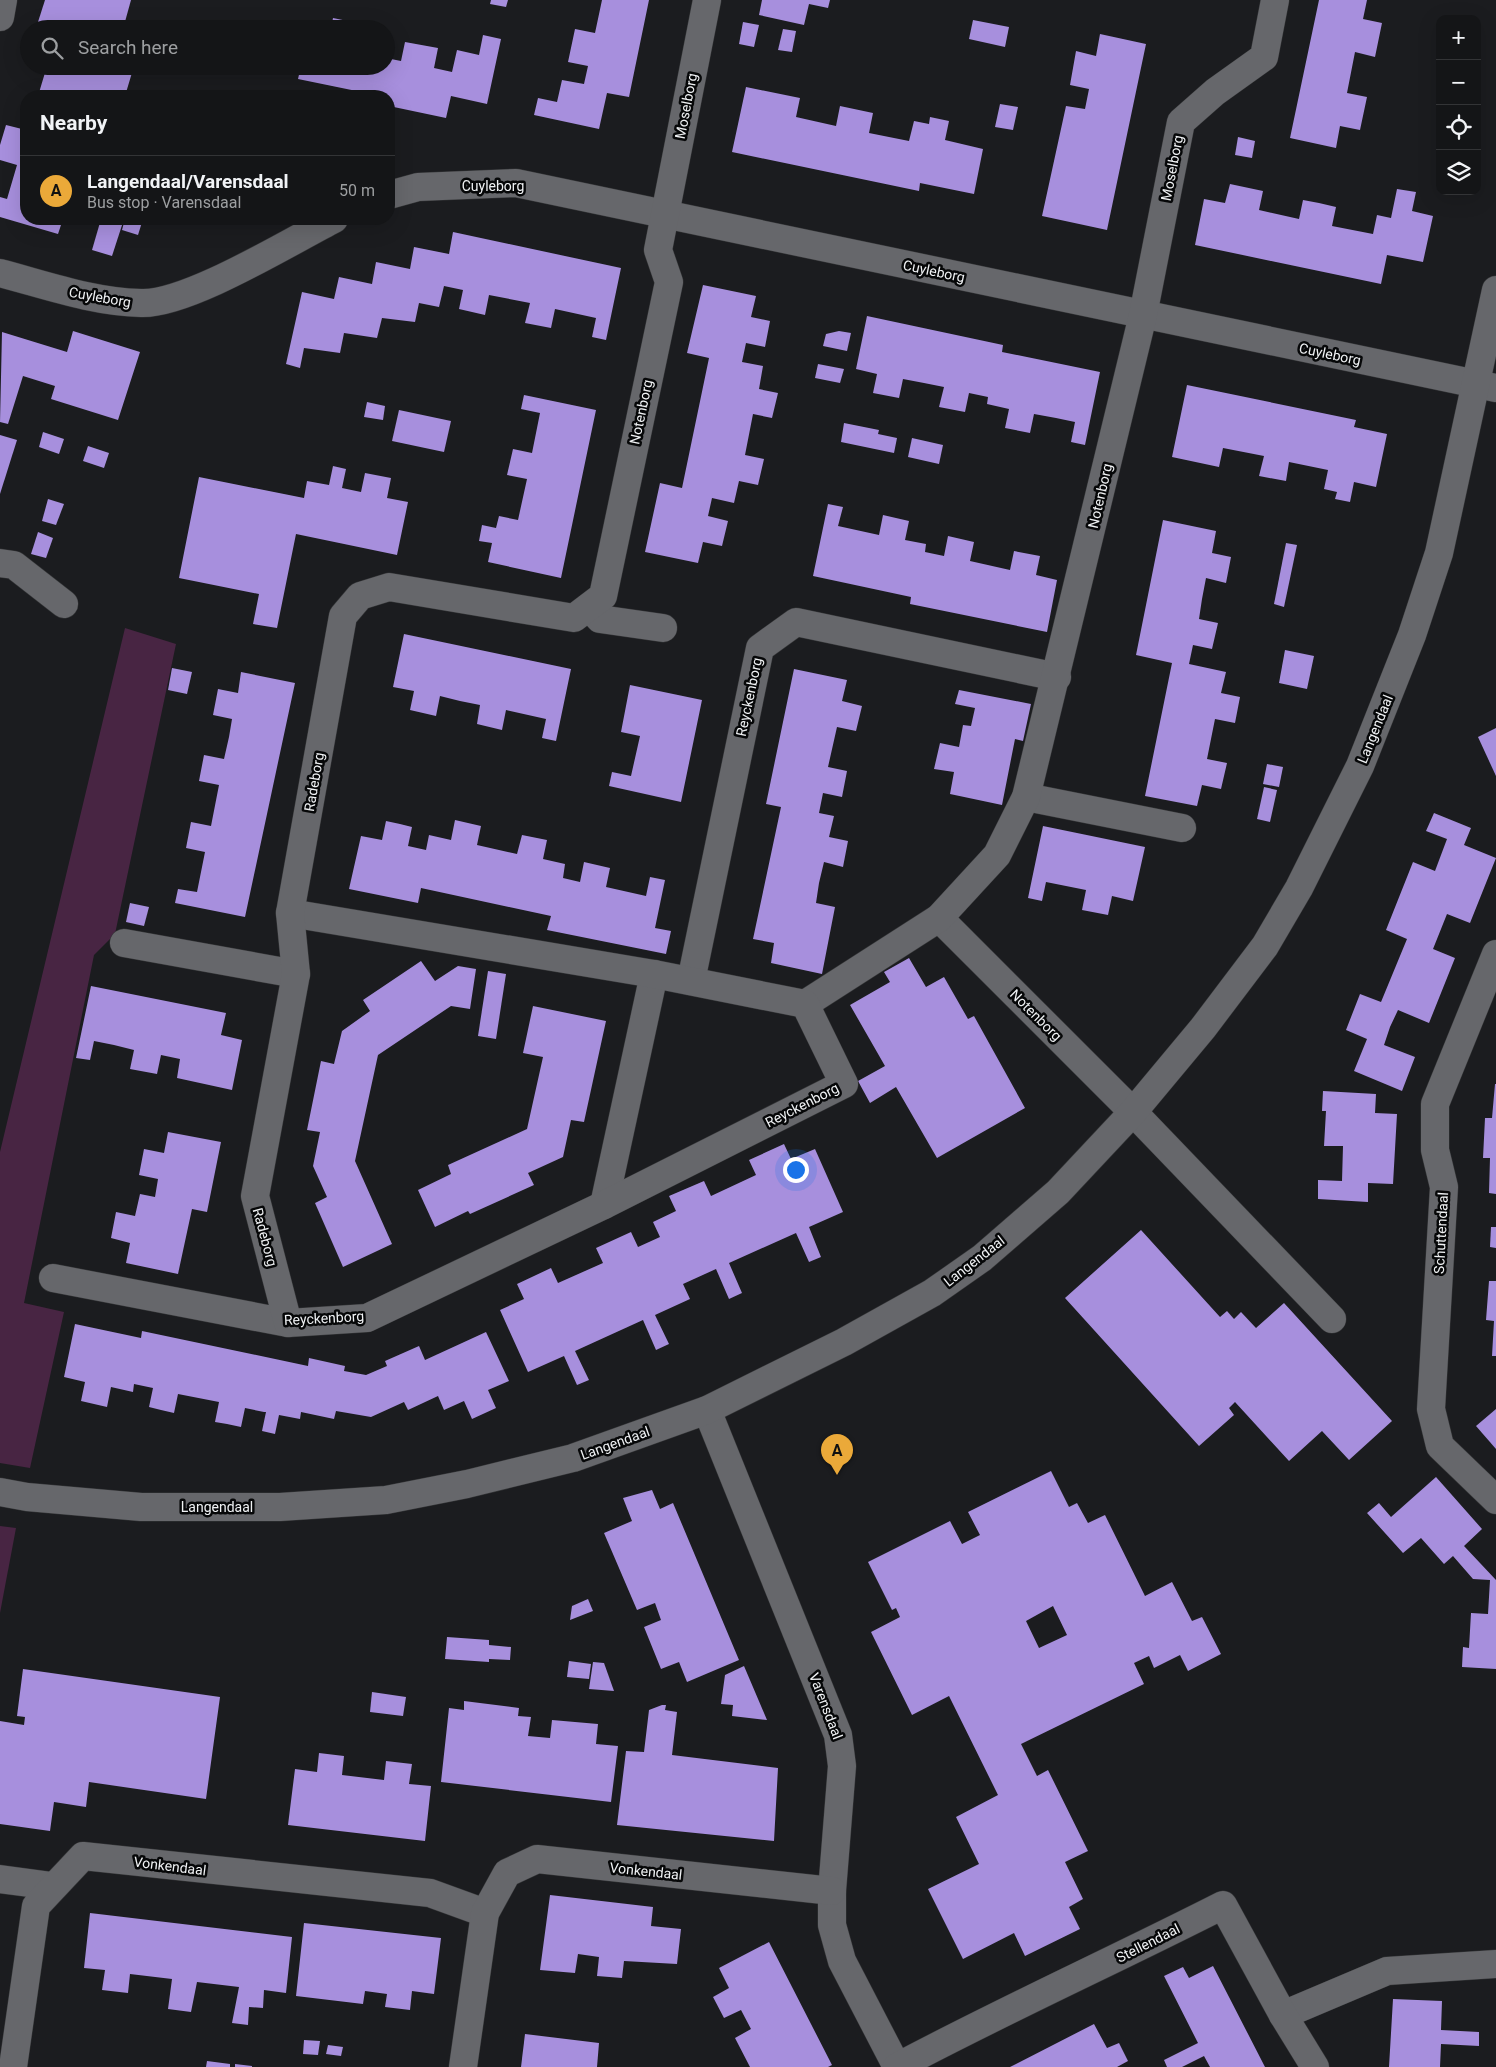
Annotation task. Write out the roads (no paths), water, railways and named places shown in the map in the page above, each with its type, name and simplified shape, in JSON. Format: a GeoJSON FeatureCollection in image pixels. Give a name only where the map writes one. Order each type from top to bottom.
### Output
{"type":"FeatureCollection","features":[{"type":"Feature","properties":{"kind":"street"},"geometry":{"type":"LineString","coordinates":[[0,17],[4,0]]}},
{"type":"Feature","properties":{"kind":"street","name":"Moselborg"},"geometry":{"type":"LineString","coordinates":[[665,213],[707,0]]}},
{"type":"Feature","properties":{"kind":"street","name":"Moselborg"},"geometry":{"type":"LineString","coordinates":[[1143,315],[1182,122],[1215,92],[1264,57],[1275,0]]}},
{"type":"Feature","properties":{"kind":"street","name":"Cuyleborg"},"geometry":{"type":"LineString","coordinates":[[395,193],[418,187],[516,183],[1486,386]]}},
{"type":"Feature","properties":{"kind":"street","name":"Notenborg"},"geometry":{"type":"LineString","coordinates":[[360,596],[389,587],[574,618],[603,596],[669,282],[658,250],[665,213]]}},
{"type":"Feature","properties":{"kind":"street","name":"Cuyleborg"},"geometry":{"type":"LineString","coordinates":[[0,273],[80,295],[142,304],[178,298],[322,225]]}},
{"type":"Feature","properties":{"kind":"street","name":"Langendaal"},"geometry":{"type":"LineString","coordinates":[[0,1492],[27,1497],[141,1507],[280,1507],[386,1500],[467,1484],[574,1458],[707,1410],[844,1342],[932,1294],[982,1258],[1058,1192],[1133,1112],[1203,1028],[1265,946],[1299,888],[1360,766],[1412,635],[1439,553],[1486,386],[1496,290]]}},
{"type":"Feature","properties":{"kind":"street","name":"Notenborg"},"geometry":{"type":"LineString","coordinates":[[805,1004],[939,918],[997,855],[1026,797],[1057,677],[1143,315]]}},
{"type":"Feature","properties":{"kind":"street"},"geometry":{"type":"LineString","coordinates":[[0,563],[14,566],[64,604]]}},
{"type":"Feature","properties":{"kind":"street","name":"Radeborg"},"geometry":{"type":"LineString","coordinates":[[288,1323],[255,1196],[296,974],[290,913],[343,616],[360,596]]}},
{"type":"Feature","properties":{"kind":"street"},"geometry":{"type":"LineString","coordinates":[[589,607],[600,619],[663,628]]}},
{"type":"Feature","properties":{"kind":"street","name":"Reyckenborg"},"geometry":{"type":"LineString","coordinates":[[691,982],[760,648],[796,622],[1057,677]]}},
{"type":"Feature","properties":{"kind":"street"},"geometry":{"type":"LineString","coordinates":[[1026,797],[1182,828]]}},
{"type":"Feature","properties":{"kind":"street"},"geometry":{"type":"LineString","coordinates":[[290,913],[654,974],[805,1004]]}},
{"type":"Feature","properties":{"kind":"street","name":"Notenborg"},"geometry":{"type":"LineString","coordinates":[[939,918],[1133,1112]]}},
{"type":"Feature","properties":{"kind":"street"},"geometry":{"type":"LineString","coordinates":[[124,943],[296,974]]}},
{"type":"Feature","properties":{"kind":"street","name":"Schuttendaal"},"geometry":{"type":"LineString","coordinates":[[1496,954],[1436,1104],[1435,1150],[1444,1187],[1431,1409],[1440,1446],[1496,1500]]}},
{"type":"Feature","properties":{"kind":"street"},"geometry":{"type":"LineString","coordinates":[[604,1205],[654,974]]}},
{"type":"Feature","properties":{"kind":"street","name":"Reyckenborg"},"geometry":{"type":"LineString","coordinates":[[53,1278],[288,1323],[367,1318],[604,1205],[844,1084],[805,1004]]}},
{"type":"Feature","properties":{"kind":"street"},"geometry":{"type":"LineString","coordinates":[[1133,1112],[1332,1319]]}},
{"type":"Feature","properties":{"kind":"street","name":"Varensdaal"},"geometry":{"type":"LineString","coordinates":[[707,1410],[838,1735],[842,1766],[832,1891],[832,1925],[842,1961],[897,2067],[960,2033]]}},
{"type":"Feature","properties":{"kind":"street","name":"Vonkendaal"},"geometry":{"type":"LineString","coordinates":[[13,2067],[36,1906],[52,1886],[83,1856],[430,1893],[485,1913]]}},
{"type":"Feature","properties":{"kind":"street","name":"Vonkendaal"},"geometry":{"type":"LineString","coordinates":[[463,2067],[485,1913],[508,1873],[538,1859],[832,1891]]}},
{"type":"Feature","properties":{"kind":"street"},"geometry":{"type":"LineString","coordinates":[[0,1879],[52,1886]]}},
{"type":"Feature","properties":{"kind":"street","name":"Stellendaal"},"geometry":{"type":"LineString","coordinates":[[960,2033],[1084,1975],[1223,1905],[1283,2015],[1315,2067]]}},
{"type":"Feature","properties":{"kind":"street"},"geometry":{"type":"LineString","coordinates":[[1283,2015],[1387,1972],[1496,1964]]}},
{"type":"Feature","properties":{"kind":"place","name":"Langendaal/Varensdaal"},"geometry":{"type":"Point","coordinates":[837,1475]}}]}
